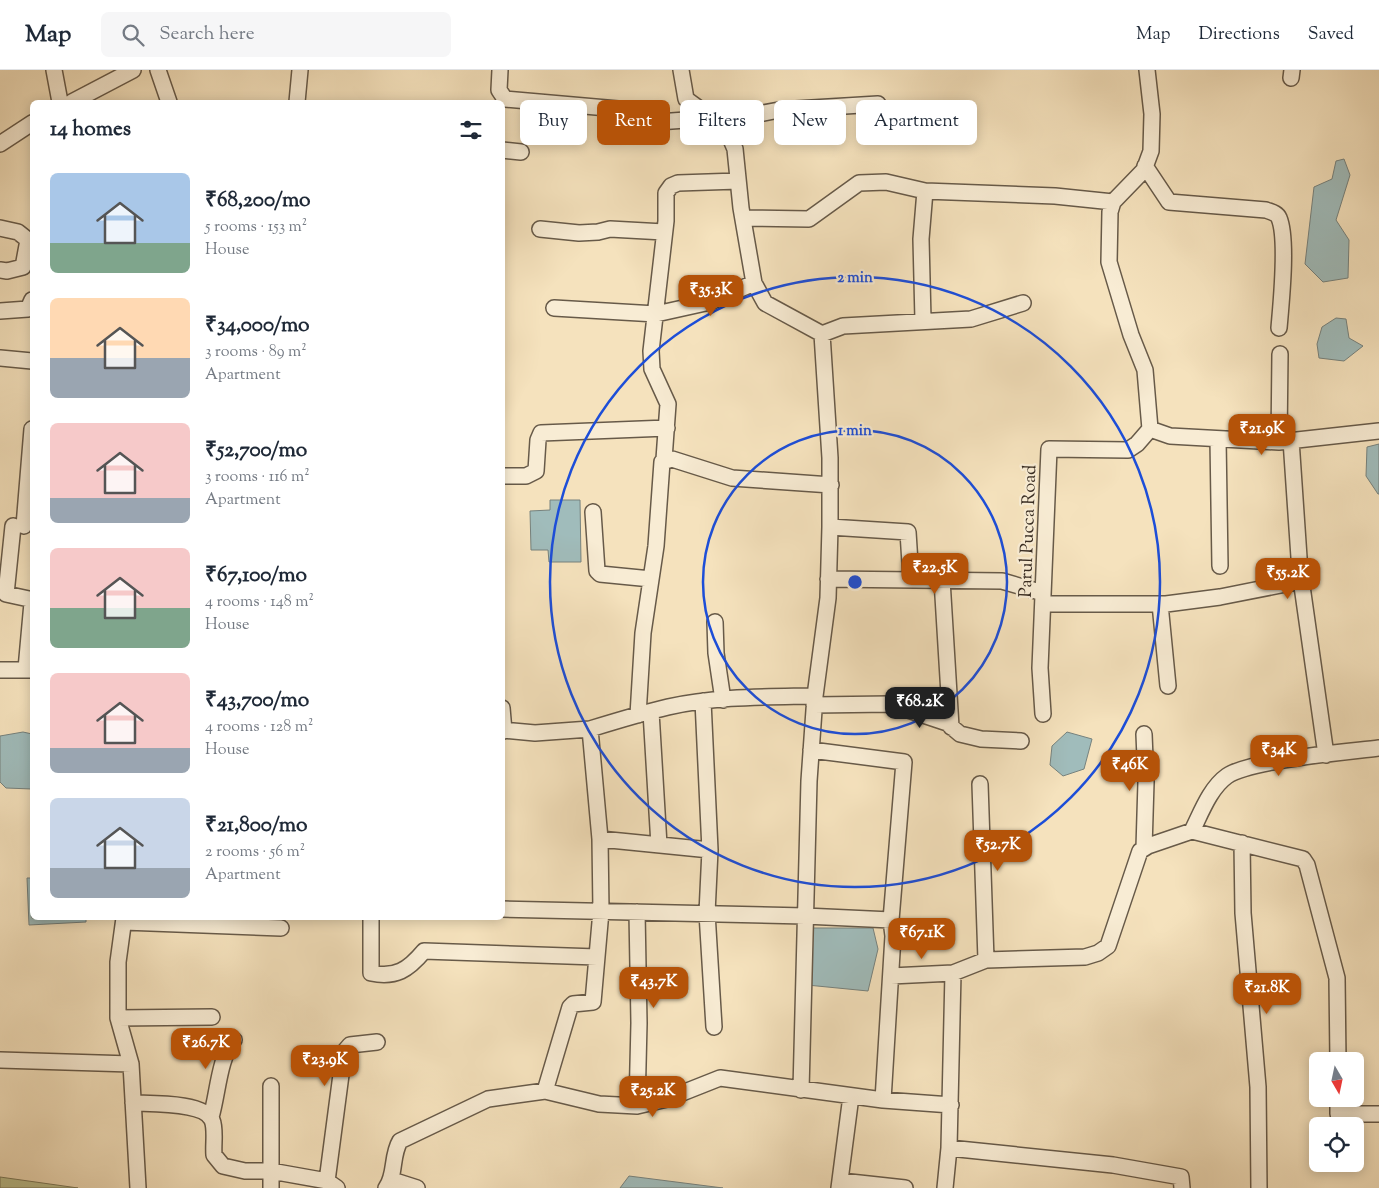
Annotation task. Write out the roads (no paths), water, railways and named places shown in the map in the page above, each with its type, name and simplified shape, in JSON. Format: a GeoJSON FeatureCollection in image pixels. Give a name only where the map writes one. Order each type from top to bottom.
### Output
{"type":"FeatureCollection","features":[{"type":"Feature","properties":{"kind":"street"},"geometry":{"type":"LineString","coordinates":[[54,70],[60,100]]}},
{"type":"Feature","properties":{"kind":"street"},"geometry":{"type":"LineString","coordinates":[[76,100],[133,70]]}},
{"type":"Feature","properties":{"kind":"street"},"geometry":{"type":"LineString","coordinates":[[158,70],[168,100]]}},
{"type":"Feature","properties":{"kind":"street"},"geometry":{"type":"LineString","coordinates":[[297,100],[300,70]]}},
{"type":"Feature","properties":{"kind":"street"},"geometry":{"type":"LineString","coordinates":[[500,70],[499,90],[504,99],[641,111],[658,122],[680,121]]}},
{"type":"Feature","properties":{"kind":"street"},"geometry":{"type":"LineString","coordinates":[[681,70],[687,100]]}},
{"type":"Feature","properties":{"kind":"street"},"geometry":{"type":"LineString","coordinates":[[1147,70],[1152,114],[1151,151],[1146,166],[1113,202],[1110,212],[1109,262],[1131,334],[1145,370],[1150,429],[1170,436],[1285,441],[1379,431]]}},
{"type":"Feature","properties":{"kind":"street"},"geometry":{"type":"LineString","coordinates":[[764,112],[856,105]]}},
{"type":"Feature","properties":{"kind":"street"},"geometry":{"type":"LineString","coordinates":[[0,144],[30,124]]}},
{"type":"Feature","properties":{"kind":"street"},"geometry":{"type":"LineString","coordinates":[[733,145],[742,218],[754,283],[766,303],[822,334],[843,326],[922,320],[972,319],[1023,303]]}},
{"type":"Feature","properties":{"kind":"street"},"geometry":{"type":"LineString","coordinates":[[505,150],[521,152]]}},
{"type":"Feature","properties":{"kind":"street"},"geometry":{"type":"LineString","coordinates":[[1146,166],[1169,202],[1266,210],[1276,213],[1282,233],[1283,265],[1279,328]]}},
{"type":"Feature","properties":{"kind":"street"},"geometry":{"type":"LineString","coordinates":[[659,844],[644,714],[642,633],[656,546],[660,466],[664,460],[667,428],[668,404],[652,369],[651,351],[664,232],[666,194],[671,186],[678,183],[738,180]]}},
{"type":"Feature","properties":{"kind":"street"},"geometry":{"type":"LineString","coordinates":[[742,218],[809,219],[859,183],[886,182],[925,191],[1055,196],[1113,202]]}},
{"type":"Feature","properties":{"kind":"street"},"geometry":{"type":"LineString","coordinates":[[922,320],[921,238],[925,191]]}},
{"type":"Feature","properties":{"kind":"street"},"geometry":{"type":"LineString","coordinates":[[0,228],[18,232],[28,240],[23,267],[7,271],[0,270]]}},
{"type":"Feature","properties":{"kind":"street"},"geometry":{"type":"LineString","coordinates":[[540,229],[579,233],[610,229],[664,232]]}},
{"type":"Feature","properties":{"kind":"street"},"geometry":{"type":"LineString","coordinates":[[554,308],[656,314],[710,302],[754,283]]}},
{"type":"Feature","properties":{"kind":"street"},"geometry":{"type":"LineString","coordinates":[[0,311],[28,309],[30,304]]}},
{"type":"Feature","properties":{"kind":"street"},"geometry":{"type":"LineString","coordinates":[[801,1090],[811,750],[828,580],[830,527],[831,485],[822,334]]}},
{"type":"Feature","properties":{"kind":"street"},"geometry":{"type":"LineString","coordinates":[[1280,354],[1285,441],[1301,582],[1326,755]]}},
{"type":"Feature","properties":{"kind":"street"},"geometry":{"type":"LineString","coordinates":[[0,358],[30,361]]}},
{"type":"Feature","properties":{"kind":"street"},"geometry":{"type":"LineString","coordinates":[[505,476],[526,476],[536,471],[538,440],[542,433],[667,428]]}},
{"type":"Feature","properties":{"kind":"street","name":"Parul Pucca Road"},"geometry":{"type":"LineString","coordinates":[[1043,714],[1040,668],[1049,449],[1128,450],[1137,444],[1150,429]]}},
{"type":"Feature","properties":{"kind":"street"},"geometry":{"type":"LineString","coordinates":[[1218,439],[1220,566]]}},
{"type":"Feature","properties":{"kind":"street"},"geometry":{"type":"LineString","coordinates":[[30,443],[6,594],[30,600]]}},
{"type":"Feature","properties":{"kind":"street"},"geometry":{"type":"LineString","coordinates":[[664,460],[672,458],[732,478],[831,485]]}},
{"type":"Feature","properties":{"kind":"street"},"geometry":{"type":"LineString","coordinates":[[593,512],[597,571],[600,574],[651,579]]}},
{"type":"Feature","properties":{"kind":"street"},"geometry":{"type":"LineString","coordinates":[[830,527],[908,532],[911,579]]}},
{"type":"Feature","properties":{"kind":"street"},"geometry":{"type":"LineString","coordinates":[[828,580],[1002,581],[1043,598],[1160,604],[1220,597],[1301,582]]}},
{"type":"Feature","properties":{"kind":"street"},"geometry":{"type":"LineString","coordinates":[[942,580],[951,726]]}},
{"type":"Feature","properties":{"kind":"street"},"geometry":{"type":"LineString","coordinates":[[1160,604],[1168,686]]}},
{"type":"Feature","properties":{"kind":"street"},"geometry":{"type":"LineString","coordinates":[[715,622],[716,653],[723,700]]}},
{"type":"Feature","properties":{"kind":"street"},"geometry":{"type":"LineString","coordinates":[[0,670],[29,669],[30,647]]}},
{"type":"Feature","properties":{"kind":"street"},"geometry":{"type":"LineString","coordinates":[[505,730],[535,733],[590,729],[644,714],[703,701],[815,700],[890,704],[910,709],[951,726],[960,734],[981,739],[1022,741]]}},
{"type":"Feature","properties":{"kind":"street"},"geometry":{"type":"LineString","coordinates":[[703,701],[710,850],[708,914],[714,1026]]}},
{"type":"Feature","properties":{"kind":"street"},"geometry":{"type":"LineString","coordinates":[[545,1091],[570,1007],[573,1004],[593,1002],[601,911],[600,839],[590,729]]}},
{"type":"Feature","properties":{"kind":"street"},"geometry":{"type":"LineString","coordinates":[[1144,734],[1146,782],[1144,848]]}},
{"type":"Feature","properties":{"kind":"street"},"geometry":{"type":"LineString","coordinates":[[1192,831],[1211,795],[1228,776],[1256,766],[1379,748]]}},
{"type":"Feature","properties":{"kind":"street"},"geometry":{"type":"LineString","coordinates":[[811,750],[904,762],[891,920],[893,936],[883,1100]]}},
{"type":"Feature","properties":{"kind":"street"},"geometry":{"type":"LineString","coordinates":[[980,784],[986,960]]}},
{"type":"Feature","properties":{"kind":"street"},"geometry":{"type":"LineString","coordinates":[[891,976],[953,973],[986,960],[1086,957],[1098,953],[1108,946],[1140,851],[1192,831],[1303,859],[1307,865],[1337,978],[1338,1052]]}},
{"type":"Feature","properties":{"kind":"street"},"geometry":{"type":"LineString","coordinates":[[600,839],[710,850]]}},
{"type":"Feature","properties":{"kind":"street"},"geometry":{"type":"LineString","coordinates":[[1242,843],[1244,913],[1258,1087],[1259,1188]]}},
{"type":"Feature","properties":{"kind":"street"},"geometry":{"type":"LineString","coordinates":[[505,909],[805,916],[891,920]]}},
{"type":"Feature","properties":{"kind":"street"},"geometry":{"type":"LineString","coordinates":[[637,912],[640,1023],[637,1106]]}},
{"type":"Feature","properties":{"kind":"street"},"geometry":{"type":"LineString","coordinates":[[138,1188],[131,1064],[118,1018],[118,962],[124,920],[282,928]]}},
{"type":"Feature","properties":{"kind":"street"},"geometry":{"type":"LineString","coordinates":[[371,920],[370,973],[384,976],[409,969],[424,951],[597,957]]}},
{"type":"Feature","properties":{"kind":"street"},"geometry":{"type":"LineString","coordinates":[[945,1188],[950,1148],[953,973]]}},
{"type":"Feature","properties":{"kind":"street"},"geometry":{"type":"LineString","coordinates":[[118,1018],[212,1017]]}},
{"type":"Feature","properties":{"kind":"street"},"geometry":{"type":"LineString","coordinates":[[234,1040],[223,1056],[218,1092],[211,1117],[214,1155],[223,1166],[245,1171],[271,1171],[332,1185],[344,1052],[350,1045],[377,1042]]}},
{"type":"Feature","properties":{"kind":"street"},"geometry":{"type":"LineString","coordinates":[[0,1060],[131,1064]]}},
{"type":"Feature","properties":{"kind":"street"},"geometry":{"type":"LineString","coordinates":[[417,1188],[389,1184],[395,1149],[400,1140],[488,1099],[545,1091],[599,1104],[637,1106],[667,1099],[720,1078],[883,1100],[951,1105]]}},
{"type":"Feature","properties":{"kind":"street"},"geometry":{"type":"LineString","coordinates":[[271,1086],[272,1188]]}},
{"type":"Feature","properties":{"kind":"street"},"geometry":{"type":"LineString","coordinates":[[851,1096],[840,1185],[905,1188]]}},
{"type":"Feature","properties":{"kind":"street"},"geometry":{"type":"LineString","coordinates":[[133,1103],[192,1107],[204,1111],[211,1117]]}},
{"type":"Feature","properties":{"kind":"street"},"geometry":{"type":"LineString","coordinates":[[1338,1108],[1338,1114],[1379,1114]]}},
{"type":"Feature","properties":{"kind":"street"},"geometry":{"type":"LineString","coordinates":[[950,1148],[1113,1165],[1181,1177],[1182,1188]]}},
{"type":"Feature","properties":{"kind":"water"},"geometry":{"type":"Polygon","coordinates":[[[1344,159],[1350,175],[1336,220],[1349,240],[1348,278],[1323,282],[1305,264],[1314,187],[1332,179],[1336,161],[1344,159]]]}},
{"type":"Feature","properties":{"kind":"water"},"geometry":{"type":"Polygon","coordinates":[[[1336,318],[1346,319],[1349,338],[1363,346],[1344,361],[1319,358],[1317,344],[1322,327],[1336,318]]]}},
{"type":"Feature","properties":{"kind":"water"},"geometry":{"type":"Polygon","coordinates":[[[1379,444],[1378,494],[1366,476],[1367,447],[1379,444]]]}},
{"type":"Feature","properties":{"kind":"water"},"geometry":{"type":"Polygon","coordinates":[[[550,500],[580,500],[581,562],[549,562],[548,550],[531,550],[530,511],[550,510],[550,500]]]}},
{"type":"Feature","properties":{"kind":"water"},"geometry":{"type":"Polygon","coordinates":[[[23,732],[30,734],[30,789],[6,788],[0,782],[0,736],[23,732]]]}},
{"type":"Feature","properties":{"kind":"water"},"geometry":{"type":"Polygon","coordinates":[[[1067,732],[1092,739],[1084,769],[1063,776],[1050,765],[1052,746],[1067,732]]]}},
{"type":"Feature","properties":{"kind":"water"},"geometry":{"type":"Polygon","coordinates":[[[27,878],[30,878],[30,920],[86,920],[86,922],[29,925],[27,878]]]}},
{"type":"Feature","properties":{"kind":"water"},"geometry":{"type":"Polygon","coordinates":[[[812,928],[873,928],[878,949],[868,991],[807,985],[812,928]]]}},
{"type":"Feature","properties":{"kind":"water"},"geometry":{"type":"Polygon","coordinates":[[[629,1176],[723,1188],[620,1188],[629,1176]]]}}]}
